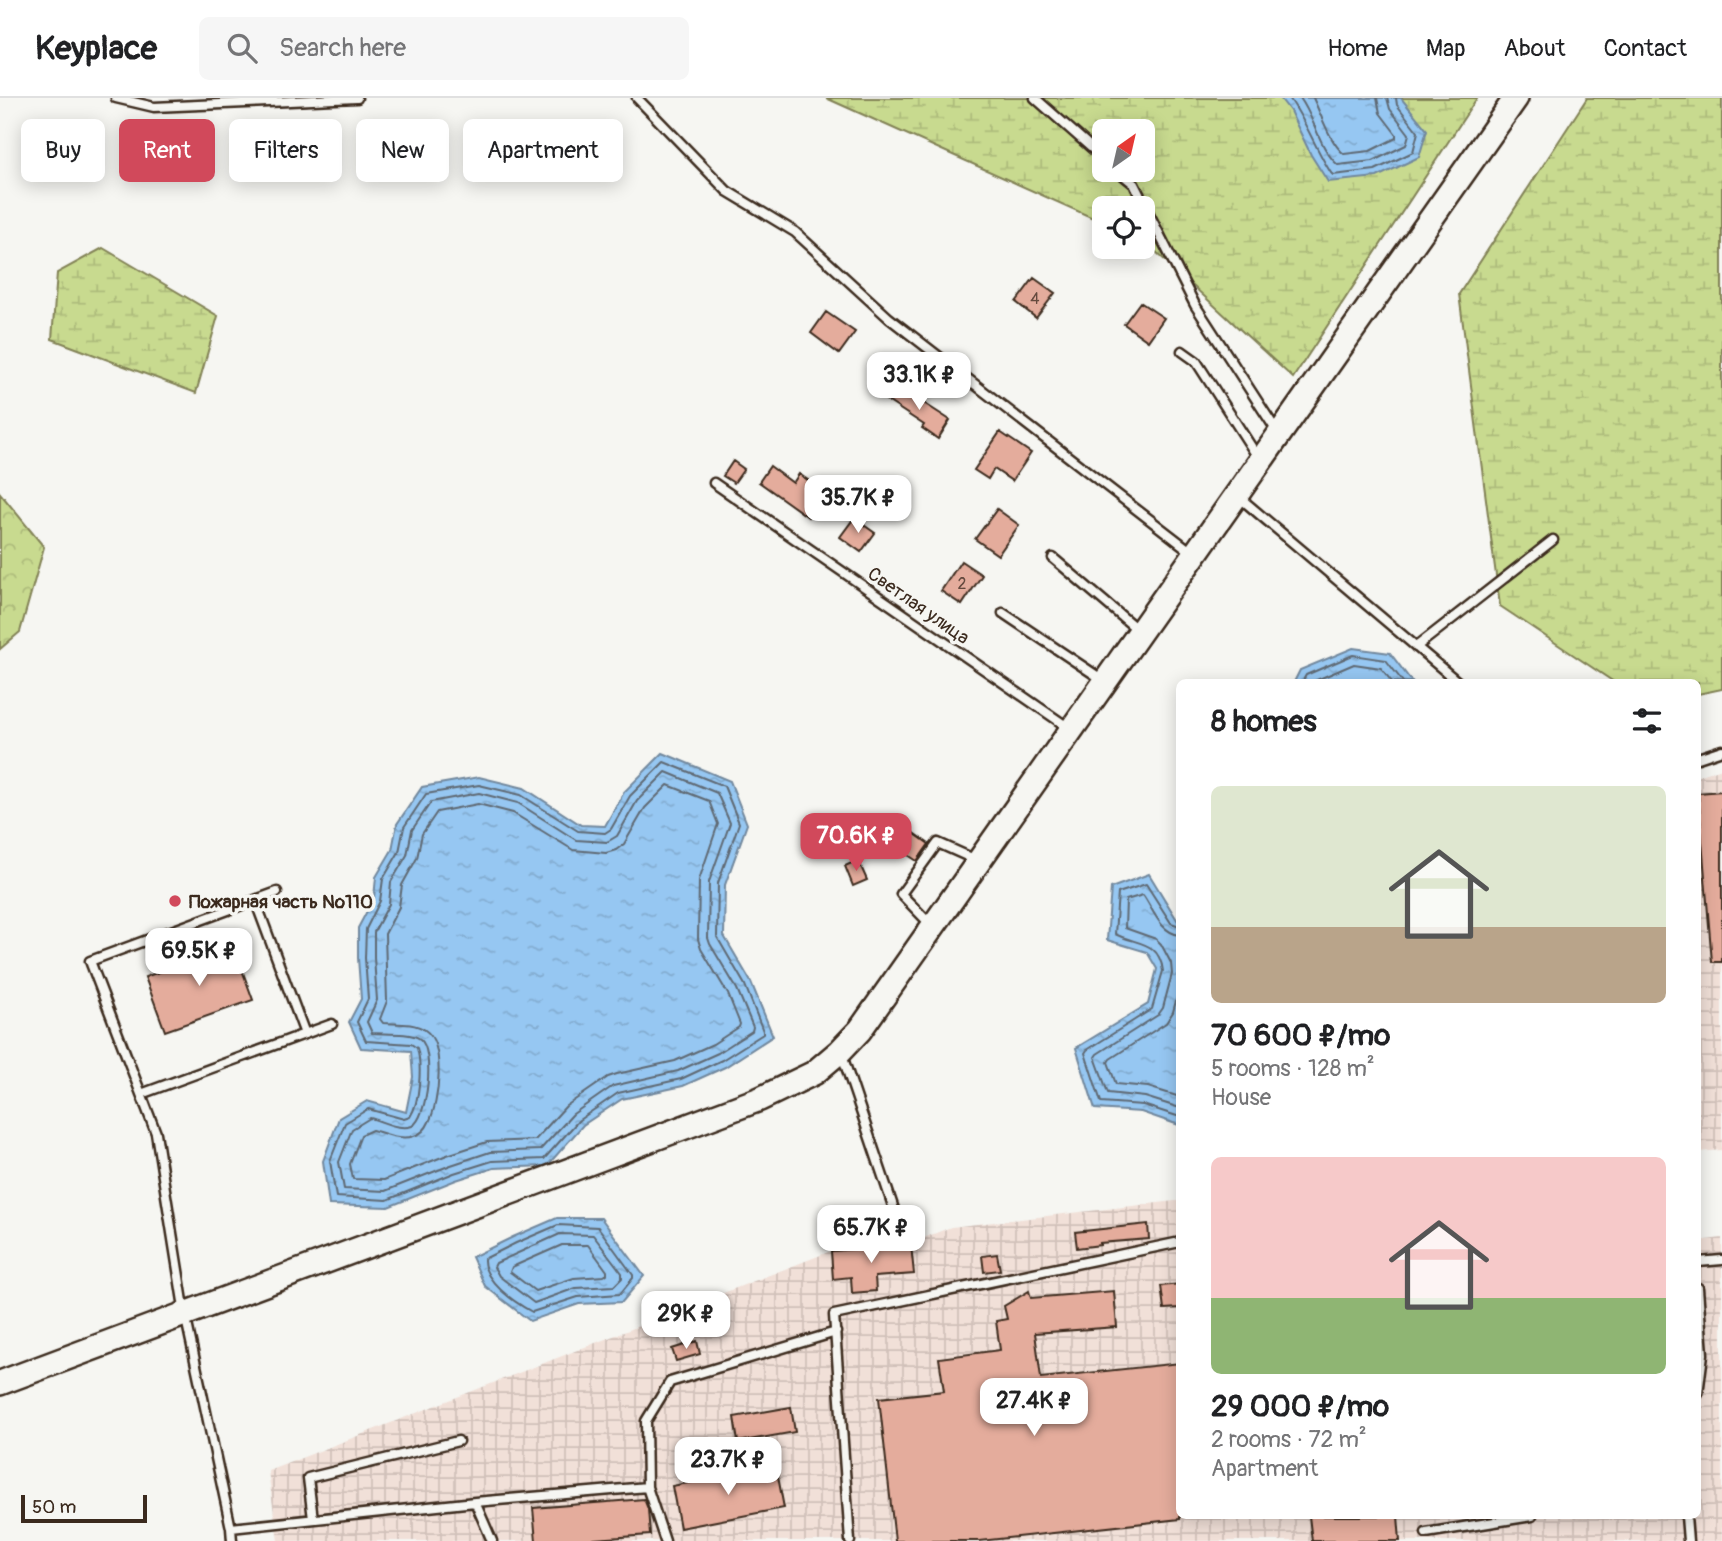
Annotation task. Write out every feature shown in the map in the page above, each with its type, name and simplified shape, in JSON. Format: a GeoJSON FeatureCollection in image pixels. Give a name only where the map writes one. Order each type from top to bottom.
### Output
{"type":"FeatureCollection","features":[{"type":"Feature","properties":{"kind":"main road"},"geometry":{"type":"LineString","coordinates":[[0,1383],[760,1099],[814,1073],[840,1051],[860,1030],[1516,98]]}},
{"type":"Feature","properties":{"kind":"lane"},"geometry":{"type":"LineString","coordinates":[[116,98],[154,107],[356,98]]}},
{"type":"Feature","properties":{"kind":"lane"},"geometry":{"type":"LineString","coordinates":[[637,98],[727,191],[795,232],[889,318],[1196,554]]}},
{"type":"Feature","properties":{"kind":"lane"},"geometry":{"type":"LineString","coordinates":[[1035,98],[1092,148]]}},
{"type":"Feature","properties":{"kind":"lane"},"geometry":{"type":"LineString","coordinates":[[1132,182],[1195,305],[1279,435]]}},
{"type":"Feature","properties":{"kind":"lane"},"geometry":{"type":"LineString","coordinates":[[1182,351],[1196,361],[1261,462]]}},
{"type":"Feature","properties":{"kind":"lane","name":"Светлая улица"},"geometry":{"type":"LineString","coordinates":[[714,483],[1071,730]]}},
{"type":"Feature","properties":{"kind":"lane"},"geometry":{"type":"LineString","coordinates":[[1237,496],[1454,679]]}},
{"type":"Feature","properties":{"kind":"lane"},"geometry":{"type":"LineString","coordinates":[[1416,647],[1553,540]]}},
{"type":"Feature","properties":{"kind":"lane"},"geometry":{"type":"LineString","coordinates":[[1053,558],[1140,632]]}},
{"type":"Feature","properties":{"kind":"lane"},"geometry":{"type":"LineString","coordinates":[[1003,613],[1105,682]]}},
{"type":"Feature","properties":{"kind":"lane"},"geometry":{"type":"LineString","coordinates":[[1701,757],[1722,750]]}},
{"type":"Feature","properties":{"kind":"lane"},"geometry":{"type":"LineString","coordinates":[[932,927],[901,894],[938,843],[978,862]]}},
{"type":"Feature","properties":{"kind":"lane"},"geometry":{"type":"LineString","coordinates":[[232,1541],[185,1314],[156,1133],[90,961],[277,892]]}},
{"type":"Feature","properties":{"kind":"lane"},"geometry":{"type":"LineString","coordinates":[[255,900],[305,1034]]}},
{"type":"Feature","properties":{"kind":"lane"},"geometry":{"type":"LineString","coordinates":[[141,1094],[332,1024]]}},
{"type":"Feature","properties":{"kind":"lane"},"geometry":{"type":"LineString","coordinates":[[840,1051],[898,1221]]}},
{"type":"Feature","properties":{"kind":"lane"},"geometry":{"type":"LineString","coordinates":[[850,1541],[834,1315],[1176,1243]]}},
{"type":"Feature","properties":{"kind":"lane"},"geometry":{"type":"LineString","coordinates":[[1701,1262],[1722,1260]]}},
{"type":"Feature","properties":{"kind":"lane"},"geometry":{"type":"LineString","coordinates":[[1701,1328],[1701,1370]]}},
{"type":"Feature","properties":{"kind":"lane"},"geometry":{"type":"LineString","coordinates":[[665,1541],[647,1487],[646,1421],[670,1382],[836,1332]]}},
{"type":"Feature","properties":{"kind":"lane"},"geometry":{"type":"LineString","coordinates":[[313,1519],[308,1478],[458,1441]]}},
{"type":"Feature","properties":{"kind":"lane"},"geometry":{"type":"LineString","coordinates":[[231,1528],[647,1487]]}},
{"type":"Feature","properties":{"kind":"lane"},"geometry":{"type":"LineString","coordinates":[[475,1502],[492,1541]]}},
{"type":"Feature","properties":{"kind":"lane"},"geometry":{"type":"LineString","coordinates":[[1426,1533],[1513,1519]]}},
{"type":"Feature","properties":{"kind":"lane"},"geometry":{"type":"LineString","coordinates":[[1686,1519],[1688,1541]]}},
{"type":"Feature","properties":{"kind":"shaded area"},"geometry":{"type":"Polygon","coordinates":[[[1722,768],[1722,1150],[1701,1152],[1701,775],[1722,768]]]}},
{"type":"Feature","properties":{"kind":"shaded area"},"geometry":{"type":"Polygon","coordinates":[[[1176,1201],[1176,1519],[1701,1519],[1701,1241],[1722,1238],[1722,1541],[278,1541],[268,1471],[831,1251],[911,1245],[911,1238],[926,1237],[951,1227],[1176,1201]]]}},
{"type":"Feature","properties":{"kind":"green space"},"geometry":{"type":"Polygon","coordinates":[[[826,98],[1477,98],[1293,378],[1155,251],[1155,196],[1092,196],[1092,218],[826,98]]]}},
{"type":"Feature","properties":{"kind":"green space"},"geometry":{"type":"Polygon","coordinates":[[[1587,98],[1722,98],[1722,689],[1701,693],[1701,679],[1610,679],[1500,606],[1459,294],[1587,98]]]}},
{"type":"Feature","properties":{"kind":"green space"},"geometry":{"type":"Polygon","coordinates":[[[103,248],[218,316],[196,393],[52,339],[57,273],[103,248]]]}},
{"type":"Feature","properties":{"kind":"green space"},"geometry":{"type":"Polygon","coordinates":[[[0,493],[44,547],[20,632],[0,649],[0,493]]]}},
{"type":"Feature","properties":{"kind":"water"},"geometry":{"type":"Polygon","coordinates":[[[1280,98],[1401,98],[1427,130],[1419,157],[1377,177],[1328,182],[1311,155],[1290,111],[1280,98]]]}},
{"type":"Feature","properties":{"kind":"water"},"geometry":{"type":"Polygon","coordinates":[[[1353,648],[1390,653],[1410,679],[1296,679],[1300,670],[1353,648]]]}},
{"type":"Feature","properties":{"kind":"water"},"geometry":{"type":"Polygon","coordinates":[[[663,753],[730,781],[747,824],[725,885],[724,936],[751,982],[773,1036],[725,1067],[683,1086],[622,1099],[583,1125],[547,1166],[494,1168],[388,1207],[329,1205],[323,1161],[339,1118],[367,1101],[406,1112],[413,1077],[411,1051],[361,1048],[349,1022],[361,999],[358,928],[374,898],[376,877],[392,850],[397,824],[422,787],[479,777],[524,788],[581,825],[605,826],[624,792],[663,753]]]}},
{"type":"Feature","properties":{"kind":"water"},"geometry":{"type":"Polygon","coordinates":[[[1149,874],[1176,918],[1176,1124],[1141,1112],[1095,1109],[1076,1048],[1148,1004],[1157,969],[1147,952],[1107,940],[1111,888],[1149,874]]]}},
{"type":"Feature","properties":{"kind":"water"},"geometry":{"type":"Polygon","coordinates":[[[557,1218],[601,1218],[644,1276],[622,1302],[579,1304],[530,1321],[485,1286],[472,1257],[557,1218]]]}},
{"type":"Feature","properties":{"kind":"building"},"geometry":{"type":"Polygon","coordinates":[[[1034,278],[1055,293],[1036,318],[1016,302],[1034,278]]]}},
{"type":"Feature","properties":{"kind":"building"},"geometry":{"type":"Polygon","coordinates":[[[1140,302],[1164,318],[1148,341],[1124,324],[1140,302]]]}},
{"type":"Feature","properties":{"kind":"building"},"geometry":{"type":"Polygon","coordinates":[[[826,312],[855,332],[839,354],[811,333],[826,312]]]}},
{"type":"Feature","properties":{"kind":"building"},"geometry":{"type":"Polygon","coordinates":[[[896,385],[950,420],[938,439],[922,428],[924,425],[886,400],[896,385]]]}},
{"type":"Feature","properties":{"kind":"building"},"geometry":{"type":"Polygon","coordinates":[[[1000,432],[1031,453],[1012,481],[994,469],[988,479],[974,470],[1000,432]]]}},
{"type":"Feature","properties":{"kind":"building"},"geometry":{"type":"Polygon","coordinates":[[[733,461],[744,469],[734,483],[723,476],[733,461]]]}},
{"type":"Feature","properties":{"kind":"building"},"geometry":{"type":"Polygon","coordinates":[[[770,466],[793,483],[799,474],[825,492],[808,517],[759,482],[770,466]]]}},
{"type":"Feature","properties":{"kind":"building"},"geometry":{"type":"Polygon","coordinates":[[[997,509],[1019,525],[998,555],[975,539],[997,509]]]}},
{"type":"Feature","properties":{"kind":"building"},"geometry":{"type":"Polygon","coordinates":[[[854,518],[875,533],[861,552],[840,537],[854,518]]]}},
{"type":"Feature","properties":{"kind":"building"},"geometry":{"type":"Polygon","coordinates":[[[961,561],[982,575],[962,605],[941,591],[961,561]]]}},
{"type":"Feature","properties":{"kind":"building"},"geometry":{"type":"Polygon","coordinates":[[[1722,791],[1722,962],[1712,962],[1701,829],[1701,793],[1722,791]]]}},
{"type":"Feature","properties":{"kind":"building"},"geometry":{"type":"Polygon","coordinates":[[[905,827],[929,844],[917,861],[893,845],[905,827]]]}},
{"type":"Feature","properties":{"kind":"building"},"geometry":{"type":"Polygon","coordinates":[[[858,860],[867,880],[853,886],[845,866],[858,860]]]}},
{"type":"Feature","properties":{"kind":"building"},"geometry":{"type":"Polygon","coordinates":[[[233,945],[253,1000],[165,1031],[145,977],[233,945]]]}},
{"type":"Feature","properties":{"kind":"building"},"geometry":{"type":"Polygon","coordinates":[[[1148,1224],[1149,1239],[1100,1243],[1077,1248],[1075,1232],[1148,1224]]]}},
{"type":"Feature","properties":{"kind":"building"},"geometry":{"type":"Polygon","coordinates":[[[911,1245],[914,1274],[875,1277],[876,1291],[852,1293],[851,1277],[833,1279],[831,1251],[911,1245]]]}},
{"type":"Feature","properties":{"kind":"building"},"geometry":{"type":"Polygon","coordinates":[[[997,1254],[1000,1270],[984,1272],[982,1256],[997,1254]]]}},
{"type":"Feature","properties":{"kind":"building"},"geometry":{"type":"Polygon","coordinates":[[[1176,1284],[1176,1308],[1164,1309],[1161,1286],[1176,1284]]]}},
{"type":"Feature","properties":{"kind":"building"},"geometry":{"type":"Polygon","coordinates":[[[1029,1291],[1031,1298],[1114,1291],[1117,1327],[1035,1333],[1041,1378],[1176,1363],[1176,1519],[1180,1519],[980,1541],[895,1541],[879,1398],[944,1391],[939,1358],[1000,1350],[996,1321],[1007,1319],[1004,1306],[1029,1291]]]}},
{"type":"Feature","properties":{"kind":"building"},"geometry":{"type":"Polygon","coordinates":[[[697,1341],[700,1354],[676,1361],[672,1349],[697,1341]]]}},
{"type":"Feature","properties":{"kind":"building"},"geometry":{"type":"Polygon","coordinates":[[[791,1407],[795,1432],[738,1442],[734,1417],[791,1407]]]}},
{"type":"Feature","properties":{"kind":"building"},"geometry":{"type":"Polygon","coordinates":[[[776,1466],[784,1508],[680,1528],[672,1486],[776,1466]]]}},
{"type":"Feature","properties":{"kind":"building"},"geometry":{"type":"Polygon","coordinates":[[[644,1499],[648,1509],[650,1535],[536,1541],[533,1508],[644,1499]]]}},
{"type":"Feature","properties":{"kind":"building"},"geometry":{"type":"Polygon","coordinates":[[[1309,1519],[1398,1519],[1400,1541],[1312,1541],[1309,1519]]]}},
{"type":"Feature","properties":{"kind":"place","name":"Пожарная часть №110"},"geometry":{"type":"Point","coordinates":[175,901]}}]}
